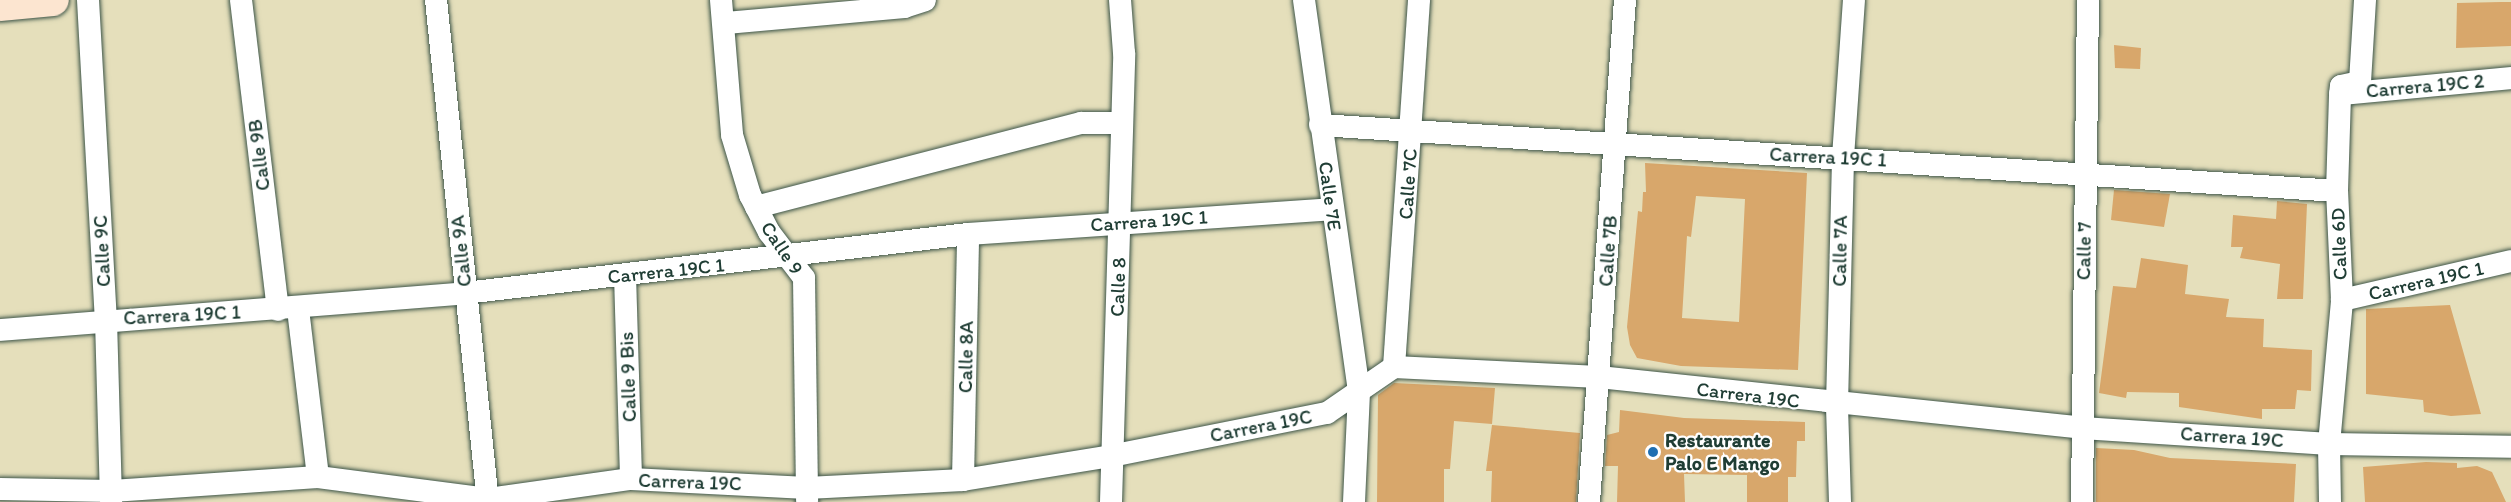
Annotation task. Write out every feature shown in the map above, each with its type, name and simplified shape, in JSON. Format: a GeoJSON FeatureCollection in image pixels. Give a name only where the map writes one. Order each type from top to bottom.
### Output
{"type":"FeatureCollection","features":[{"type":"Feature","properties":{"kind":"street"},"geometry":{"type":"LineString","coordinates":[[0,5],[53,0]]}},
{"type":"Feature","properties":{"kind":"street","name":"Calle 9C"},"geometry":{"type":"LineString","coordinates":[[88,0],[106,320],[111,496]]}},
{"type":"Feature","properties":{"kind":"street","name":"Calle 9B"},"geometry":{"type":"LineString","coordinates":[[241,0],[288,309],[318,477]]}},
{"type":"Feature","properties":{"kind":"street","name":"Calle 9A"},"geometry":{"type":"LineString","coordinates":[[436,0],[488,500]]}},
{"type":"Feature","properties":{"kind":"street","name":"Calle 9"},"geometry":{"type":"LineString","coordinates":[[722,0],[726,23],[732,135],[756,207],[787,257],[804,278],[807,495]]}},
{"type":"Feature","properties":{"kind":"street"},"geometry":{"type":"LineString","coordinates":[[726,23],[904,7],[924,0]]}},
{"type":"Feature","properties":{"kind":"street","name":"Calle 8"},"geometry":{"type":"LineString","coordinates":[[1111,502],[1124,53],[1120,0]]}},
{"type":"Feature","properties":{"kind":"street","name":"Calle 7E"},"geometry":{"type":"LineString","coordinates":[[1304,0],[1331,209],[1359,392]]}},
{"type":"Feature","properties":{"kind":"street","name":"Calle 7C"},"geometry":{"type":"LineString","coordinates":[[1394,367],[1419,0]]}},
{"type":"Feature","properties":{"kind":"street","name":"Calle 7B"},"geometry":{"type":"LineString","coordinates":[[1589,502],[1625,0]]}},
{"type":"Feature","properties":{"kind":"street","name":"Calle 7A"},"geometry":{"type":"LineString","coordinates":[[1840,502],[1837,405],[1843,157],[1854,0]]}},
{"type":"Feature","properties":{"kind":"street","name":"Calle 7"},"geometry":{"type":"LineString","coordinates":[[2082,502],[2088,0]]}},
{"type":"Feature","properties":{"kind":"street"},"geometry":{"type":"LineString","coordinates":[[2340,94],[2341,86],[2360,82],[2364,0]]}},
{"type":"Feature","properties":{"kind":"street","name":"Carrera 19C 2"},"geometry":{"type":"LineString","coordinates":[[2340,94],[2511,78]]}},
{"type":"Feature","properties":{"kind":"street","name":"Calle 6D"},"geometry":{"type":"LineString","coordinates":[[2330,502],[2329,444],[2342,300],[2337,191],[2340,94]]}},
{"type":"Feature","properties":{"kind":"street"},"geometry":{"type":"LineString","coordinates":[[756,207],[1081,123],[1122,123]]}},
{"type":"Feature","properties":{"kind":"street","name":"Carrera 19C 1"},"geometry":{"type":"LineString","coordinates":[[1320,125],[1412,129],[1615,147],[1843,157],[2337,191]]}},
{"type":"Feature","properties":{"kind":"street","name":"Carrera 19C 1"},"geometry":{"type":"LineString","coordinates":[[0,330],[106,320],[288,309],[465,293],[968,234],[1331,209]]}},
{"type":"Feature","properties":{"kind":"street","name":"Calle 8A"},"geometry":{"type":"LineString","coordinates":[[963,480],[968,234]]}},
{"type":"Feature","properties":{"kind":"street","name":"Carrera 19C 1"},"geometry":{"type":"LineString","coordinates":[[2342,300],[2511,261]]}},
{"type":"Feature","properties":{"kind":"street","name":"Calle 9 Bis"},"geometry":{"type":"LineString","coordinates":[[625,275],[631,480]]}},
{"type":"Feature","properties":{"kind":"street","name":"Carrera 19C"},"geometry":{"type":"LineString","coordinates":[[0,489],[111,496],[318,477],[488,500],[631,480],[807,495],[963,480],[1111,456],[1328,413],[1394,367],[1599,377],[1837,405],[2082,428],[2329,444],[2511,447]]}},
{"type":"Feature","properties":{"kind":"street"},"geometry":{"type":"LineString","coordinates":[[1353,502],[1359,392]]}},
{"type":"Feature","properties":{"kind":"building"},"geometry":{"type":"Polygon","coordinates":[[[2511,2],[2511,46],[2456,48],[2457,3],[2511,2]]]}},
{"type":"Feature","properties":{"kind":"building"},"geometry":{"type":"Polygon","coordinates":[[[2114,45],[2141,48],[2140,69],[2115,68],[2114,45]]]}},
{"type":"Feature","properties":{"kind":"building"},"geometry":{"type":"Polygon","coordinates":[[[1645,163],[1807,173],[1798,370],[1681,366],[1637,358],[1630,345],[1627,327],[1638,211],[1642,212],[1643,192],[1646,192],[1645,163]],[[1696,196],[1691,237],[1687,236],[1682,318],[1739,322],[1745,199],[1696,196]]]}},
{"type":"Feature","properties":{"kind":"building"},"geometry":{"type":"Polygon","coordinates":[[[2114,190],[2170,194],[2164,227],[2111,220],[2114,190]]]}},
{"type":"Feature","properties":{"kind":"building"},"geometry":{"type":"Polygon","coordinates":[[[2277,201],[2307,204],[2303,299],[2277,299],[2280,264],[2240,258],[2243,247],[2231,247],[2233,215],[2276,219],[2277,201]]]}},
{"type":"Feature","properties":{"kind":"building"},"geometry":{"type":"Polygon","coordinates":[[[2141,258],[2188,265],[2185,294],[2229,299],[2226,317],[2264,319],[2263,347],[2312,350],[2311,391],[2297,390],[2295,409],[2262,409],[2262,419],[2179,407],[2179,393],[2127,392],[2126,398],[2099,393],[2113,286],[2136,288],[2141,258]]]}},
{"type":"Feature","properties":{"kind":"building"},"geometry":{"type":"Polygon","coordinates":[[[2450,305],[2481,414],[2451,416],[2424,412],[2423,400],[2366,394],[2366,309],[2450,305]]]}},
{"type":"Feature","properties":{"kind":"building"},"geometry":{"type":"Polygon","coordinates":[[[1394,383],[1495,388],[1492,424],[1454,421],[1450,469],[1444,469],[1444,502],[1377,502],[1378,395],[1394,383]]]}},
{"type":"Feature","properties":{"kind":"building"},"geometry":{"type":"Polygon","coordinates":[[[1620,410],[1684,418],[1805,422],[1805,441],[1797,441],[1796,477],[1788,477],[1788,502],[1747,502],[1747,475],[1684,474],[1685,502],[1617,502],[1618,466],[1605,466],[1607,435],[1619,432],[1620,410]]]}},
{"type":"Feature","properties":{"kind":"building"},"geometry":{"type":"Polygon","coordinates":[[[1492,425],[1580,433],[1576,502],[1491,502],[1492,471],[1486,471],[1492,425]]]}},
{"type":"Feature","properties":{"kind":"building"},"geometry":{"type":"Polygon","coordinates":[[[2096,448],[2134,450],[2170,458],[2296,464],[2294,502],[2096,502],[2096,448]]]}},
{"type":"Feature","properties":{"kind":"building"},"geometry":{"type":"Polygon","coordinates":[[[2426,462],[2457,463],[2457,468],[2477,466],[2492,472],[2506,502],[2365,502],[2363,467],[2426,462]]]}},
{"type":"Feature","properties":{"kind":"place","name":"Restaurante Palo E Mango"},"geometry":{"type":"Point","coordinates":[1653,452]}}]}
